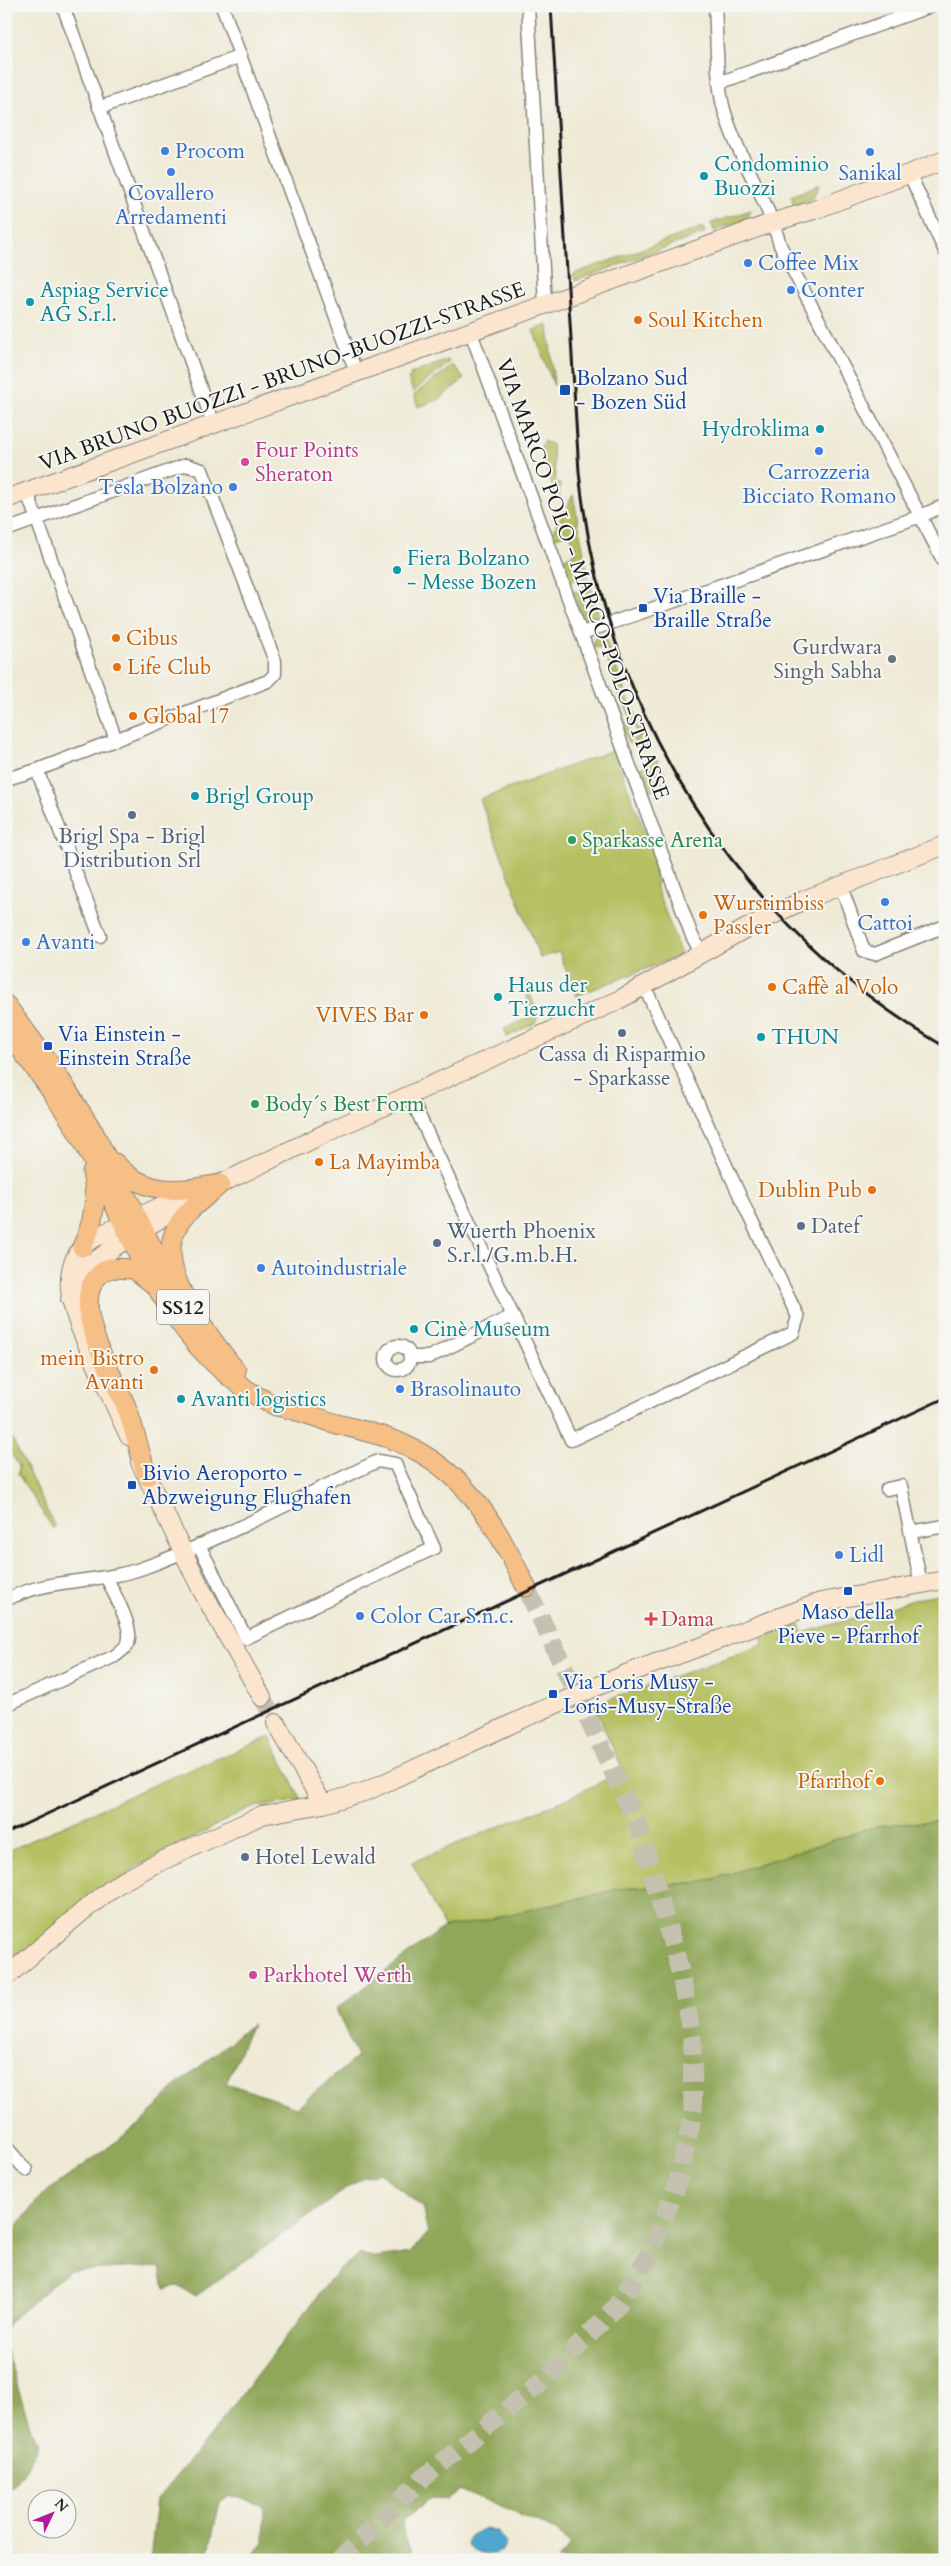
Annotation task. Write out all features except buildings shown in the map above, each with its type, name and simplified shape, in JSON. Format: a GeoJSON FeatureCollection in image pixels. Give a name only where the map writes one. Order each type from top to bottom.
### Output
{"type":"FeatureCollection","features":[{"type":"Feature","properties":{"kind":"main road","name":"VIA BRUNO BUOZZI - BRUNO-BUOZZI-STRASSE"},"geometry":{"type":"LineString","coordinates":[[6,500],[470,330],[774,222],[814,210],[945,160]]}},
{"type":"Feature","properties":{"kind":"main road"},"geometry":{"type":"LineString","coordinates":[[82,1247],[135,1225],[588,1015],[797,903],[945,845]]}},
{"type":"Feature","properties":{"kind":"main road"},"geometry":{"type":"LineString","coordinates":[[6,1004],[54,1070],[135,1225],[178,1320]]}},
{"type":"Feature","properties":{"kind":"main road"},"geometry":{"type":"LineString","coordinates":[[6,1029],[94,1147],[118,1167],[142,1184],[169,1191],[220,1184]]}},
{"type":"Feature","properties":{"kind":"main road"},"geometry":{"type":"LineString","coordinates":[[94,1147],[96,1201],[90,1229],[73,1261],[70,1299],[79,1327],[147,1476],[191,1549],[222,1628],[262,1697]]}},
{"type":"Feature","properties":{"kind":"main road"},"geometry":{"type":"LineString","coordinates":[[220,1184],[178,1224],[172,1242],[171,1260],[178,1282],[190,1306],[238,1374]]}},
{"type":"Feature","properties":{"kind":"main road"},"geometry":{"type":"LineString","coordinates":[[70,1299],[84,1272],[135,1225]]}},
{"type":"Feature","properties":{"kind":"main road","name":"SS12"},"geometry":{"type":"LineString","coordinates":[[135,1225],[193,1324],[238,1374],[255,1389],[288,1407],[386,1437],[437,1463],[464,1486],[486,1513],[505,1544],[526,1587]]}},
{"type":"Feature","properties":{"kind":"main road"},"geometry":{"type":"LineString","coordinates":[[147,1476],[127,1410],[90,1320],[87,1300],[89,1288],[100,1274],[110,1268],[134,1269],[147,1276],[178,1320]]}},
{"type":"Feature","properties":{"kind":"main road","name":"SS12"},"geometry":{"type":"LineString","coordinates":[[178,1320],[192,1340],[213,1362],[255,1396],[276,1406],[288,1407]]}},
{"type":"Feature","properties":{"kind":"main road"},"geometry":{"type":"LineString","coordinates":[[6,1977],[83,1911],[118,1884],[151,1866],[262,1815],[323,1804],[384,1784],[533,1714],[720,1638],[821,1602],[945,1580]]}},
{"type":"Feature","properties":{"kind":"main road"},"geometry":{"type":"LineString","coordinates":[[276,1723],[323,1804]]}},
{"type":"Feature","properties":{"kind":"street"},"geometry":{"type":"LineString","coordinates":[[63,6],[213,423]]}},
{"type":"Feature","properties":{"kind":"street"},"geometry":{"type":"LineString","coordinates":[[222,6],[356,372]]}},
{"type":"Feature","properties":{"kind":"street","name":"VIA BRUNO BUOZZI - BRUNO-BUOZZI-STRASSE"},"geometry":{"type":"LineString","coordinates":[[528,6],[545,304]]}},
{"type":"Feature","properties":{"kind":"street"},"geometry":{"type":"LineString","coordinates":[[715,6],[720,83],[724,107],[740,153],[774,222],[780,245],[945,564]]}},
{"type":"Feature","properties":{"kind":"street"},"geometry":{"type":"LineString","coordinates":[[720,83],[931,6]]}},
{"type":"Feature","properties":{"kind":"street"},"geometry":{"type":"LineString","coordinates":[[99,108],[241,56]]}},
{"type":"Feature","properties":{"kind":"street"},"geometry":{"type":"LineString","coordinates":[[909,173],[945,251]]}},
{"type":"Feature","properties":{"kind":"street","name":"VIA MARCO POLO - MARCO-POLO-STRASSE"},"geometry":{"type":"LineString","coordinates":[[470,330],[692,936],[702,954]]}},
{"type":"Feature","properties":{"kind":"street"},"geometry":{"type":"LineString","coordinates":[[6,530],[186,466],[202,470],[275,662],[276,674],[268,681],[37,770],[6,779]]}},
{"type":"Feature","properties":{"kind":"street"},"geometry":{"type":"LineString","coordinates":[[26,492],[116,740]]}},
{"type":"Feature","properties":{"kind":"street"},"geometry":{"type":"LineString","coordinates":[[582,633],[921,516],[945,505]]}},
{"type":"Feature","properties":{"kind":"street"},"geometry":{"type":"LineString","coordinates":[[37,770],[100,936]]}},
{"type":"Feature","properties":{"kind":"street"},"geometry":{"type":"LineString","coordinates":[[841,886],[864,951],[870,954],[875,954],[945,926]]}},
{"type":"Feature","properties":{"kind":"street"},"geometry":{"type":"LineString","coordinates":[[410,1096],[571,1440],[792,1333],[798,1317],[749,1216],[644,985]]}},
{"type":"Feature","properties":{"kind":"street"},"geometry":{"type":"LineString","coordinates":[[410,1357],[429,1357],[512,1316]]}},
{"type":"Feature","properties":{"kind":"street"},"geometry":{"type":"LineString","coordinates":[[6,1600],[38,1588],[67,1581],[107,1578],[142,1568],[191,1549],[378,1461],[395,1464],[434,1548],[246,1638],[191,1549]]}},
{"type":"Feature","properties":{"kind":"street"},"geometry":{"type":"LineString","coordinates":[[887,1489],[901,1486],[921,1584]]}},
{"type":"Feature","properties":{"kind":"street"},"geometry":{"type":"LineString","coordinates":[[911,1532],[945,1526]]}},
{"type":"Feature","properties":{"kind":"street"},"geometry":{"type":"LineString","coordinates":[[6,1705],[115,1656],[124,1648],[130,1638],[128,1626],[107,1578]]}},
{"type":"Feature","properties":{"kind":"street"},"geometry":{"type":"LineString","coordinates":[[6,2147],[26,2170]]}},
{"type":"Feature","properties":{"kind":"green space"},"geometry":{"type":"Polygon","coordinates":[[[820,184],[812,199],[794,205],[791,196],[820,184]]]}},
{"type":"Feature","properties":{"kind":"green space"},"geometry":{"type":"Polygon","coordinates":[[[751,210],[746,219],[714,231],[711,223],[751,210]]]}},
{"type":"Feature","properties":{"kind":"green space"},"geometry":{"type":"Polygon","coordinates":[[[703,227],[705,233],[575,281],[573,274],[703,227]]]}},
{"type":"Feature","properties":{"kind":"green space"},"geometry":{"type":"Polygon","coordinates":[[[548,325],[554,386],[533,330],[548,325]]]}},
{"type":"Feature","properties":{"kind":"green space"},"geometry":{"type":"Polygon","coordinates":[[[448,360],[450,362],[413,392],[408,379],[411,378],[410,374],[448,360]]]}},
{"type":"Feature","properties":{"kind":"green space"},"geometry":{"type":"Polygon","coordinates":[[[453,365],[464,379],[438,400],[418,407],[414,395],[453,365]]]}},
{"type":"Feature","properties":{"kind":"green space"},"geometry":{"type":"Polygon","coordinates":[[[544,441],[552,445],[556,484],[560,484],[559,497],[556,497],[540,448],[544,441]]]}},
{"type":"Feature","properties":{"kind":"green space"},"geometry":{"type":"Polygon","coordinates":[[[573,495],[588,576],[581,578],[578,559],[574,559],[577,579],[568,582],[560,560],[576,553],[570,532],[553,538],[552,534],[573,495]]]}},
{"type":"Feature","properties":{"kind":"green space"},"geometry":{"type":"Polygon","coordinates":[[[589,580],[600,620],[591,623],[583,619],[573,592],[579,591],[587,617],[589,617],[587,610],[591,608],[582,582],[589,580]]]}},
{"type":"Feature","properties":{"kind":"green space"},"geometry":{"type":"Polygon","coordinates":[[[604,634],[626,695],[620,697],[603,646],[595,648],[593,642],[596,637],[604,634]]]}},
{"type":"Feature","properties":{"kind":"green space"},"geometry":{"type":"Polygon","coordinates":[[[628,698],[650,746],[642,750],[628,743],[614,704],[618,702],[632,740],[639,736],[623,701],[628,698]]]}},
{"type":"Feature","properties":{"kind":"green space","name":"Sparkasse Arena"},"geometry":{"type":"Polygon","coordinates":[[[613,750],[664,880],[655,884],[681,955],[576,996],[559,952],[540,958],[480,799],[613,750]]]}},
{"type":"Feature","properties":{"kind":"green space"},"geometry":{"type":"Polygon","coordinates":[[[656,758],[670,783],[662,786],[654,769],[651,771],[657,788],[646,792],[639,771],[656,758]]]}},
{"type":"Feature","properties":{"kind":"green space"},"geometry":{"type":"Polygon","coordinates":[[[524,978],[538,1015],[535,1023],[507,1037],[504,1029],[535,1015],[519,980],[524,978]]]}},
{"type":"Feature","properties":{"kind":"green space"},"geometry":{"type":"Polygon","coordinates":[[[6,1426],[55,1527],[53,1529],[18,1474],[19,1466],[6,1446],[6,1426]]]}},
{"type":"Feature","properties":{"kind":"green space"},"geometry":{"type":"Polygon","coordinates":[[[945,1593],[945,1820],[877,1826],[704,1882],[623,1888],[473,1923],[444,1927],[412,1862],[564,1800],[623,1771],[594,1705],[763,1645],[761,1636],[800,1623],[803,1633],[927,1596],[945,1593]]]}},
{"type":"Feature","properties":{"kind":"green space"},"geometry":{"type":"Polygon","coordinates":[[[270,1737],[301,1800],[249,1808],[135,1868],[6,1974],[6,1852],[153,1785],[270,1737]]]}},
{"type":"Feature","properties":{"kind":"green space"},"geometry":{"type":"Polygon","coordinates":[[[945,1820],[945,2560],[557,2560],[570,2545],[558,2532],[460,2489],[446,2500],[432,2498],[402,2521],[404,2535],[417,2560],[249,2560],[264,2543],[265,2506],[228,2495],[220,2501],[207,2560],[150,2560],[157,2499],[208,2438],[338,2270],[361,2254],[376,2258],[411,2253],[428,2233],[422,2207],[379,2173],[363,2177],[196,2296],[175,2285],[164,2289],[160,2266],[68,2271],[7,2324],[6,2329],[6,2240],[41,2196],[139,2125],[176,2086],[252,2024],[226,2083],[297,2107],[357,2057],[336,2009],[444,1927],[473,1923],[623,1888],[704,1882],[877,1826],[945,1820]]]}},
{"type":"Feature","properties":{"kind":"green space"},"geometry":{"type":"Polygon","coordinates":[[[6,2350],[31,2429],[38,2443],[33,2457],[25,2470],[6,2493],[6,2350]]]}},
{"type":"Feature","properties":{"kind":"water"},"geometry":{"type":"Polygon","coordinates":[[[484,2528],[497,2531],[506,2543],[502,2550],[485,2554],[470,2548],[468,2543],[472,2536],[484,2528]]]}},
{"type":"Feature","properties":{"kind":"tunnel"},"geometry":{"type":"LineString","coordinates":[[340,2560],[423,2478],[548,2377],[616,2307],[650,2254],[678,2182],[693,2113],[692,2037],[681,1974],[639,1827],[526,1587]]}},
{"type":"Feature","properties":{"kind":"tunnel"},"geometry":{"type":"LineString","coordinates":[[262,1697],[276,1723]]}},
{"type":"Feature","properties":{"kind":"railway"},"geometry":{"type":"LineString","coordinates":[[551,6],[579,472],[593,561],[617,646],[650,727],[693,803],[744,874],[803,939],[870,997],[945,1047]]}},
{"type":"Feature","properties":{"kind":"railway"},"geometry":{"type":"LineString","coordinates":[[6,1833],[945,1398]]}},
{"type":"Feature","properties":{"kind":"place","name":"Procom"},"geometry":{"type":"Point","coordinates":[165,151]}},
{"type":"Feature","properties":{"kind":"place","name":"Sanikal"},"geometry":{"type":"Point","coordinates":[870,152]}},
{"type":"Feature","properties":{"kind":"place","name":"Covallero Arredamenti"},"geometry":{"type":"Point","coordinates":[171,172]}},
{"type":"Feature","properties":{"kind":"place","name":"Condominio Buozzi"},"geometry":{"type":"Point","coordinates":[704,176]}},
{"type":"Feature","properties":{"kind":"place","name":"Coffee Mix"},"geometry":{"type":"Point","coordinates":[748,263]}},
{"type":"Feature","properties":{"kind":"place","name":"Conter"},"geometry":{"type":"Point","coordinates":[791,290]}},
{"type":"Feature","properties":{"kind":"place","name":"Aspiag Service AG S.r.l."},"geometry":{"type":"Point","coordinates":[30,302]}},
{"type":"Feature","properties":{"kind":"place","name":"Soul Kitchen"},"geometry":{"type":"Point","coordinates":[638,320]}},
{"type":"Feature","properties":{"kind":"place","name":"Bolzano Sud - Bozen Süd"},"geometry":{"type":"Point","coordinates":[565,390]}},
{"type":"Feature","properties":{"kind":"place","name":"Hydroklima"},"geometry":{"type":"Point","coordinates":[820,429]}},
{"type":"Feature","properties":{"kind":"place","name":"Carrozzeria Bicciato Romano"},"geometry":{"type":"Point","coordinates":[819,451]}},
{"type":"Feature","properties":{"kind":"place","name":"Four Points Sheraton"},"geometry":{"type":"Point","coordinates":[245,462]}},
{"type":"Feature","properties":{"kind":"place","name":"Tesla Bolzano"},"geometry":{"type":"Point","coordinates":[233,487]}},
{"type":"Feature","properties":{"kind":"place","name":"Fiera Bolzano - Messe Bozen"},"geometry":{"type":"Point","coordinates":[397,570]}},
{"type":"Feature","properties":{"kind":"place","name":"Via Braille - Braille Straße"},"geometry":{"type":"Point","coordinates":[643,608]}},
{"type":"Feature","properties":{"kind":"place","name":"Cibus"},"geometry":{"type":"Point","coordinates":[116,638]}},
{"type":"Feature","properties":{"kind":"place","name":"Gurdwara Singh Sabha"},"geometry":{"type":"Point","coordinates":[892,659]}},
{"type":"Feature","properties":{"kind":"place","name":"Life Club"},"geometry":{"type":"Point","coordinates":[117,667]}},
{"type":"Feature","properties":{"kind":"place","name":"Global 17"},"geometry":{"type":"Point","coordinates":[133,716]}},
{"type":"Feature","properties":{"kind":"place","name":"Brigl Group"},"geometry":{"type":"Point","coordinates":[195,796]}},
{"type":"Feature","properties":{"kind":"place","name":"Brigl Spa - Brigl Distribution Srl"},"geometry":{"type":"Point","coordinates":[132,815]}},
{"type":"Feature","properties":{"kind":"place","name":"Sparkasse Arena"},"geometry":{"type":"Point","coordinates":[572,840]}},
{"type":"Feature","properties":{"kind":"place","name":"Cattoi"},"geometry":{"type":"Point","coordinates":[885,902]}},
{"type":"Feature","properties":{"kind":"place","name":"Wurstimbiss Passler"},"geometry":{"type":"Point","coordinates":[703,915]}},
{"type":"Feature","properties":{"kind":"place","name":"Avanti"},"geometry":{"type":"Point","coordinates":[26,942]}},
{"type":"Feature","properties":{"kind":"place","name":"Caffè al Volo"},"geometry":{"type":"Point","coordinates":[772,987]}},
{"type":"Feature","properties":{"kind":"place","name":"Haus der Tierzucht"},"geometry":{"type":"Point","coordinates":[498,997]}},
{"type":"Feature","properties":{"kind":"place","name":"VIVES Bar"},"geometry":{"type":"Point","coordinates":[424,1015]}},
{"type":"Feature","properties":{"kind":"place","name":"Cassa di Risparmio - Sparkasse"},"geometry":{"type":"Point","coordinates":[622,1033]}},
{"type":"Feature","properties":{"kind":"place","name":"THUN"},"geometry":{"type":"Point","coordinates":[761,1037]}},
{"type":"Feature","properties":{"kind":"place","name":"Via Einstein - Einstein Straße"},"geometry":{"type":"Point","coordinates":[48,1046]}},
{"type":"Feature","properties":{"kind":"place","name":"Body´s Best Form"},"geometry":{"type":"Point","coordinates":[255,1104]}},
{"type":"Feature","properties":{"kind":"place","name":"La Mayimba"},"geometry":{"type":"Point","coordinates":[319,1162]}},
{"type":"Feature","properties":{"kind":"place","name":"Dublin Pub"},"geometry":{"type":"Point","coordinates":[872,1190]}},
{"type":"Feature","properties":{"kind":"place","name":"Datef"},"geometry":{"type":"Point","coordinates":[801,1226]}},
{"type":"Feature","properties":{"kind":"place","name":"Wuerth Phoenix S.r.l./G.m.b.H."},"geometry":{"type":"Point","coordinates":[437,1243]}},
{"type":"Feature","properties":{"kind":"place","name":"Autoindustriale"},"geometry":{"type":"Point","coordinates":[261,1268]}},
{"type":"Feature","properties":{"kind":"place","name":"Cinè Museum"},"geometry":{"type":"Point","coordinates":[414,1329]}},
{"type":"Feature","properties":{"kind":"place","name":"mein Bistro Avanti"},"geometry":{"type":"Point","coordinates":[154,1370]}},
{"type":"Feature","properties":{"kind":"place","name":"Brasolinauto"},"geometry":{"type":"Point","coordinates":[400,1389]}},
{"type":"Feature","properties":{"kind":"place","name":"Avanti logistics"},"geometry":{"type":"Point","coordinates":[181,1399]}},
{"type":"Feature","properties":{"kind":"place","name":"Bivio Aeroporto - Abzweigung Flughafen"},"geometry":{"type":"Point","coordinates":[132,1485]}},
{"type":"Feature","properties":{"kind":"place","name":"Lidl"},"geometry":{"type":"Point","coordinates":[839,1555]}},
{"type":"Feature","properties":{"kind":"place","name":"Maso della Pieve - Pfarrhof"},"geometry":{"type":"Point","coordinates":[848,1591]}},
{"type":"Feature","properties":{"kind":"place","name":"Color Car S.n.c."},"geometry":{"type":"Point","coordinates":[360,1616]}},
{"type":"Feature","properties":{"kind":"place","name":"Dama"},"geometry":{"type":"Point","coordinates":[651,1619]}},
{"type":"Feature","properties":{"kind":"place","name":"Via Loris Musy - Loris-Musy-Straße"},"geometry":{"type":"Point","coordinates":[553,1694]}},
{"type":"Feature","properties":{"kind":"place","name":"Pfarrhof"},"geometry":{"type":"Point","coordinates":[880,1781]}},
{"type":"Feature","properties":{"kind":"place","name":"Hotel Lewald"},"geometry":{"type":"Point","coordinates":[245,1857]}},
{"type":"Feature","properties":{"kind":"place","name":"Parkhotel Werth"},"geometry":{"type":"Point","coordinates":[253,1975]}}]}
